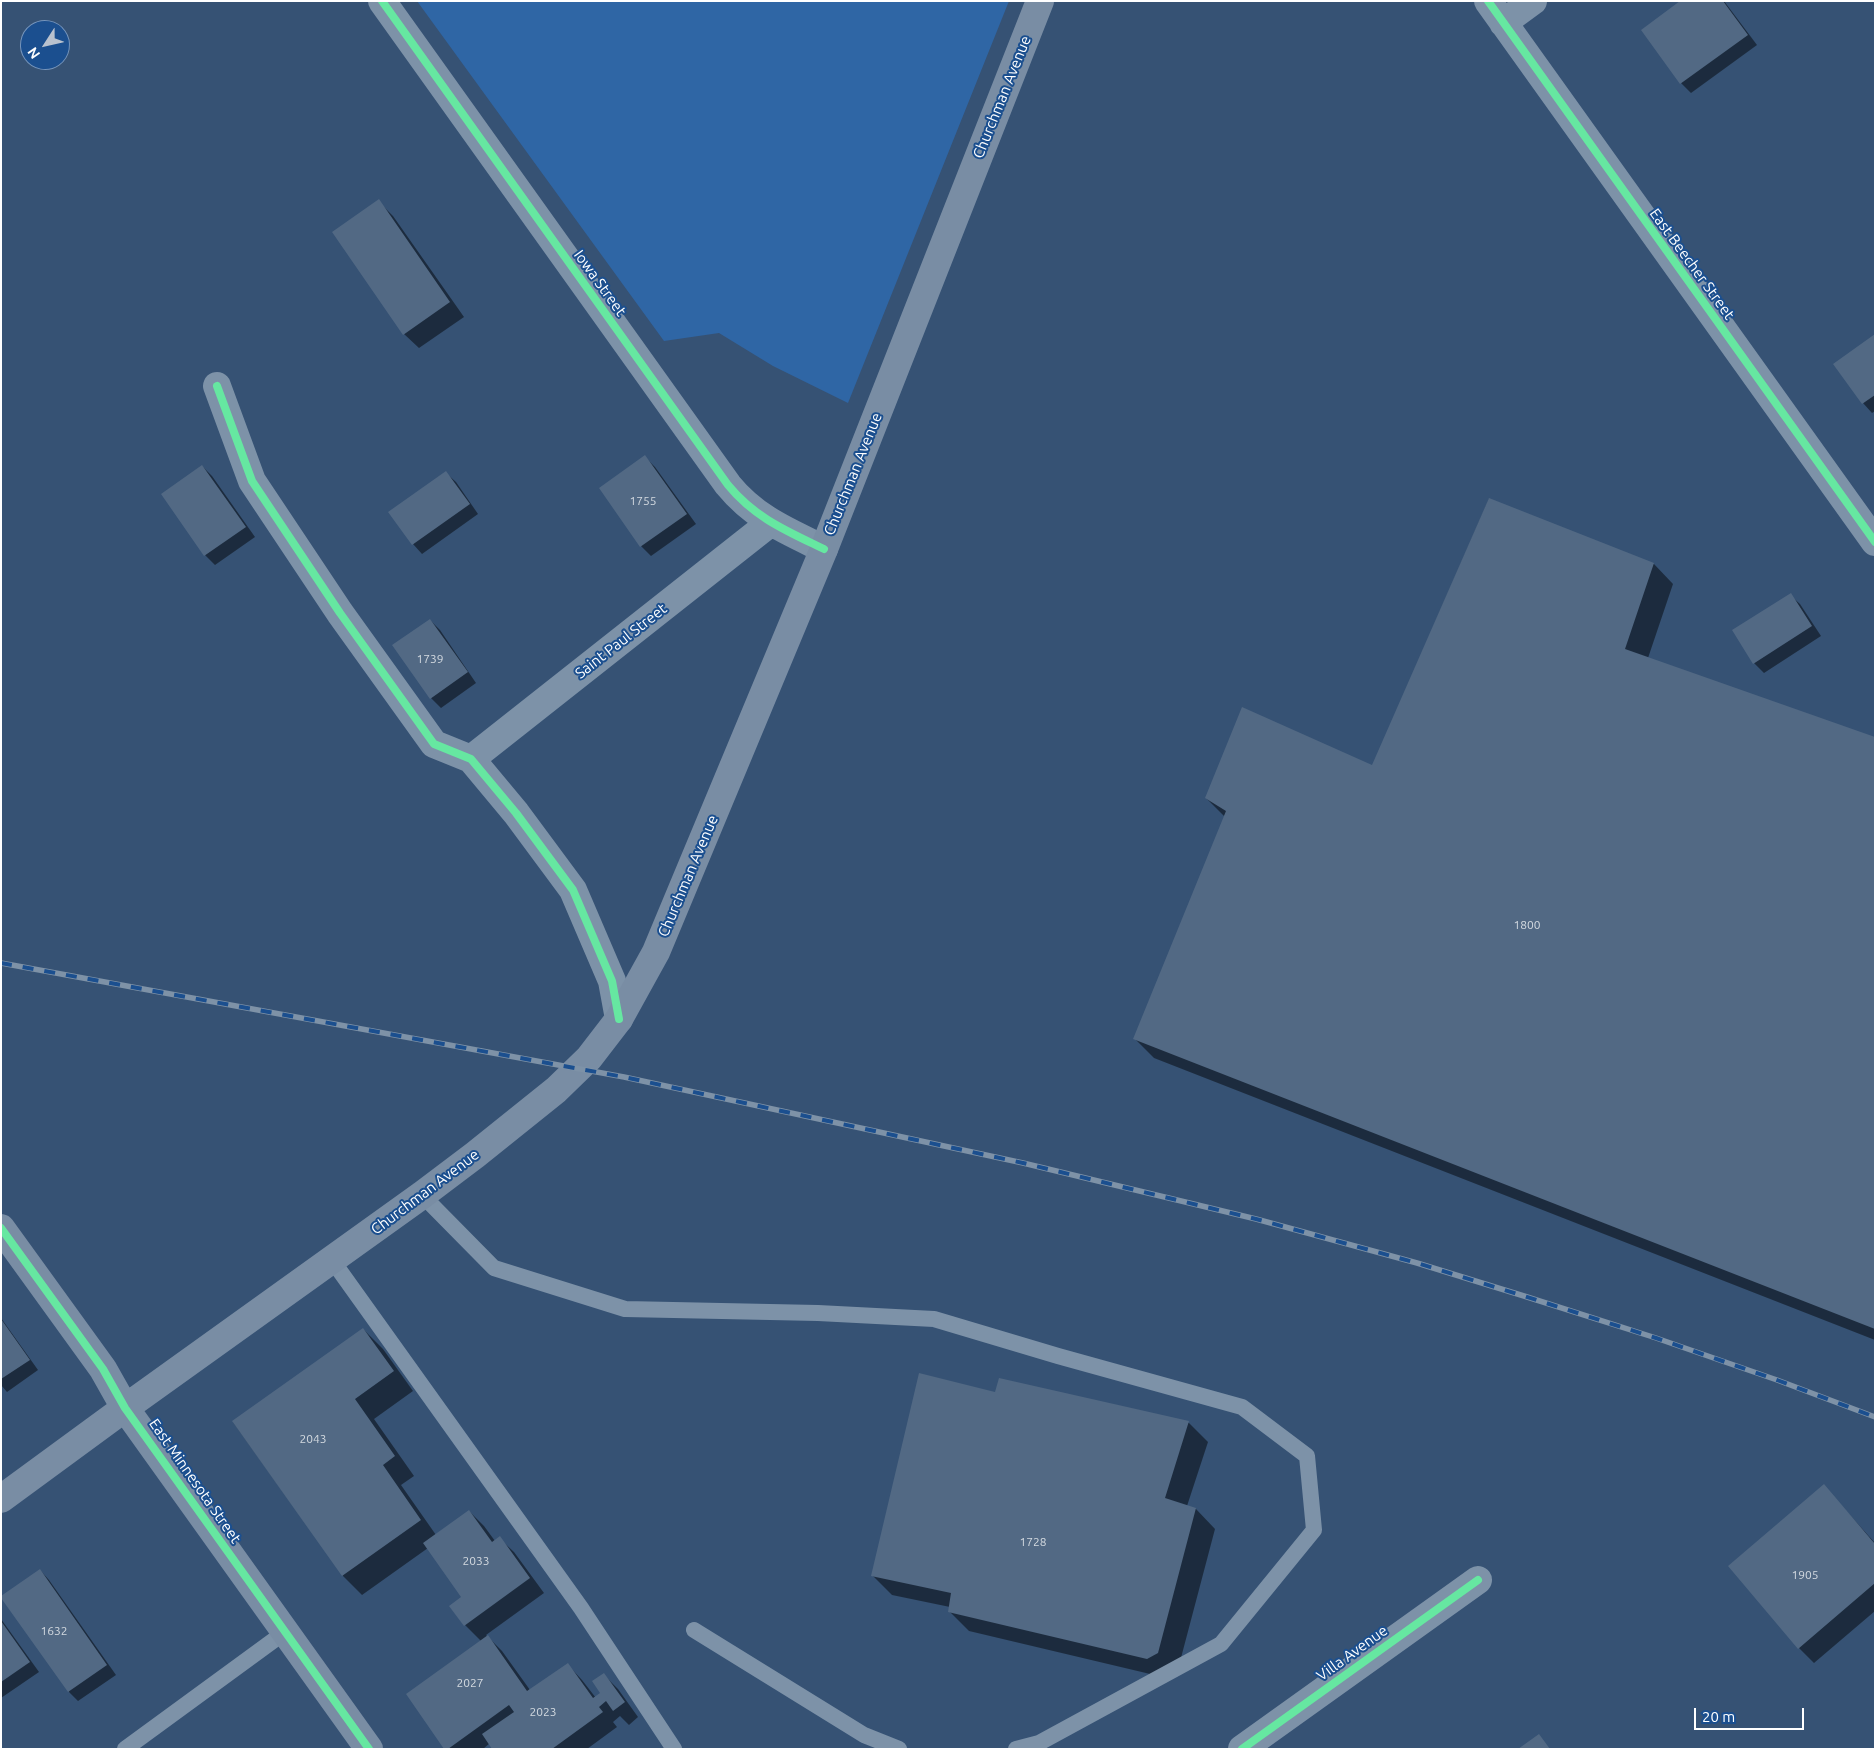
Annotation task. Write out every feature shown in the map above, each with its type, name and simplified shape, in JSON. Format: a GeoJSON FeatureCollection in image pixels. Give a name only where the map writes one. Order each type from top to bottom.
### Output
{"type":"FeatureCollection","features":[{"type":"Feature","properties":{"kind":"main road","name":"Churchman Avenue"},"geometry":{"type":"LineString","coordinates":[[1,1499],[422,1195],[556,1090],[589,1058],[620,1019],[656,952],[824,549],[1040,1]]}},
{"type":"Feature","properties":{"kind":"main road","name":"East Minnesota Street"},"geometry":{"type":"LineString","coordinates":[[1,1228],[103,1369],[125,1408],[369,1749]]}},
{"type":"Feature","properties":{"kind":"street","name":"Iowa Street"},"geometry":{"type":"LineString","coordinates":[[382,1],[728,485],[739,498],[770,523],[824,549]]}},
{"type":"Feature","properties":{"kind":"street"},"geometry":{"type":"LineString","coordinates":[[1495,12],[1533,1]]}},
{"type":"Feature","properties":{"kind":"street","name":"East Beecher Street"},"geometry":{"type":"LineString","coordinates":[[1495,12],[1875,542]]}},
{"type":"Feature","properties":{"kind":"street"},"geometry":{"type":"LineString","coordinates":[[217,386],[252,481],[340,613],[434,744],[471,759],[516,813],[573,890],[612,981],[620,1019]]}},
{"type":"Feature","properties":{"kind":"street","name":"Saint Paul Street"},"geometry":{"type":"LineString","coordinates":[[471,759],[770,523]]}},
{"type":"Feature","properties":{"kind":"street","name":"Villa Avenue"},"geometry":{"type":"LineString","coordinates":[[1242,1749],[1478,1580]]}},
{"type":"Feature","properties":{"kind":"lane"},"geometry":{"type":"LineString","coordinates":[[422,1195],[494,1268],[625,1309],[818,1313],[934,1319],[1058,1356],[1242,1407],[1307,1456],[1314,1530],[1221,1644],[1039,1743],[1016,1749]]}},
{"type":"Feature","properties":{"kind":"lane"},"geometry":{"type":"LineString","coordinates":[[332,1260],[581,1608],[674,1749]]}},
{"type":"Feature","properties":{"kind":"lane"},"geometry":{"type":"LineString","coordinates":[[694,1630],[864,1735],[898,1749]]}},
{"type":"Feature","properties":{"kind":"lane"},"geometry":{"type":"LineString","coordinates":[[125,1749],[285,1632]]}},
{"type":"Feature","properties":{"kind":"shaded area"},"geometry":{"type":"Polygon","coordinates":[[[417,1],[1009,1],[848,403],[773,366],[719,333],[664,341],[417,1]]]}},
{"type":"Feature","properties":{"kind":"building"},"geometry":{"type":"Polygon","coordinates":[[[1680,1],[1723,1],[1748,35],[1680,84],[1641,30],[1680,1]]]}},
{"type":"Feature","properties":{"kind":"building"},"geometry":{"type":"Polygon","coordinates":[[[379,199],[450,302],[403,335],[332,232],[379,199]]]}},
{"type":"Feature","properties":{"kind":"building"},"geometry":{"type":"Polygon","coordinates":[[[1875,334],[1875,395],[1862,404],[1833,364],[1875,334]]]}},
{"type":"Feature","properties":{"kind":"building"},"geometry":{"type":"Polygon","coordinates":[[[645,455],[687,514],[640,547],[599,488],[645,455]]]}},
{"type":"Feature","properties":{"kind":"building"},"geometry":{"type":"Polygon","coordinates":[[[202,465],[246,527],[204,556],[161,494],[202,465]]]}},
{"type":"Feature","properties":{"kind":"building"},"geometry":{"type":"Polygon","coordinates":[[[446,471],[470,504],[412,545],[388,512],[446,471]]]}},
{"type":"Feature","properties":{"kind":"building"},"geometry":{"type":"Polygon","coordinates":[[[1489,498],[1654,563],[1625,649],[1875,737],[1875,1329],[1133,1039],[1226,811],[1205,798],[1242,707],[1372,765],[1489,498]]]}},
{"type":"Feature","properties":{"kind":"building"},"geometry":{"type":"Polygon","coordinates":[[[1791,593],[1812,626],[1753,664],[1732,630],[1791,593]]]}},
{"type":"Feature","properties":{"kind":"building"},"geometry":{"type":"Polygon","coordinates":[[[430,619],[468,672],[430,699],[392,645],[430,619]]]}},
{"type":"Feature","properties":{"kind":"building"},"geometry":{"type":"Polygon","coordinates":[[[1,1319],[30,1360],[1,1379],[1,1319]]]}},
{"type":"Feature","properties":{"kind":"building"},"geometry":{"type":"Polygon","coordinates":[[[363,1328],[394,1371],[355,1399],[395,1456],[383,1465],[421,1520],[342,1576],[232,1421],[363,1328]]]}},
{"type":"Feature","properties":{"kind":"building"},"geometry":{"type":"Polygon","coordinates":[[[919,1373],[995,1392],[999,1378],[1189,1421],[1165,1498],[1196,1508],[1158,1653],[1147,1659],[948,1612],[951,1593],[871,1576],[919,1373]]]}},
{"type":"Feature","properties":{"kind":"building"},"geometry":{"type":"Polygon","coordinates":[[[1824,1484],[1875,1544],[1875,1583],[1798,1649],[1728,1566],[1824,1484]]]}},
{"type":"Feature","properties":{"kind":"building"},"geometry":{"type":"Polygon","coordinates":[[[469,1510],[492,1542],[500,1536],[530,1578],[464,1626],[449,1606],[461,1597],[423,1543],[469,1510]]]}},
{"type":"Feature","properties":{"kind":"building"},"geometry":{"type":"Polygon","coordinates":[[[40,1569],[107,1665],[68,1692],[1,1598],[1,1596],[40,1569]]]}},
{"type":"Feature","properties":{"kind":"building"},"geometry":{"type":"Polygon","coordinates":[[[1,1621],[30,1662],[1,1682],[1,1621]]]}},
{"type":"Feature","properties":{"kind":"building"},"geometry":{"type":"Polygon","coordinates":[[[488,1635],[527,1691],[568,1663],[593,1698],[600,1693],[592,1681],[604,1673],[625,1702],[613,1711],[606,1701],[599,1707],[603,1712],[552,1749],[492,1749],[482,1734],[514,1712],[509,1705],[448,1749],[444,1749],[406,1694],[488,1635]]]}},
{"type":"Feature","properties":{"kind":"building"},"geometry":{"type":"Polygon","coordinates":[[[1539,1734],[1550,1749],[1518,1749],[1539,1734]]]}},
{"type":"Feature","properties":{"kind":"railway"},"geometry":{"type":"LineString","coordinates":[[1,963],[624,1077],[1023,1163],[1256,1219],[1417,1263],[1656,1338],[1777,1380],[1875,1417]]}},
{"type":"Feature","properties":{"kind":"cycle path"},"geometry":{"type":"LineString","coordinates":[[382,1],[728,485],[760,515],[784,530],[824,549]]}},
{"type":"Feature","properties":{"kind":"cycle path"},"geometry":{"type":"LineString","coordinates":[[1488,1],[1875,542]]}},
{"type":"Feature","properties":{"kind":"cycle path"},"geometry":{"type":"LineString","coordinates":[[217,386],[252,481],[340,613],[434,744],[471,759],[516,813],[573,890],[612,981],[619,1019]]}},
{"type":"Feature","properties":{"kind":"cycle path"},"geometry":{"type":"LineString","coordinates":[[1,1228],[103,1369],[125,1408],[369,1749]]}},
{"type":"Feature","properties":{"kind":"cycle path"},"geometry":{"type":"LineString","coordinates":[[1242,1749],[1478,1580]]}}]}
